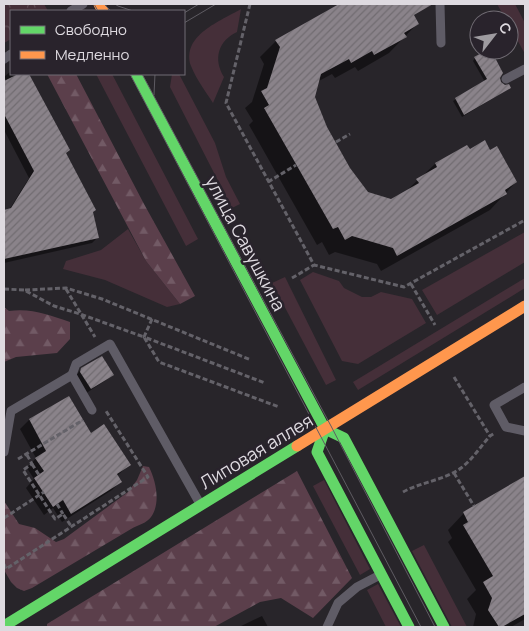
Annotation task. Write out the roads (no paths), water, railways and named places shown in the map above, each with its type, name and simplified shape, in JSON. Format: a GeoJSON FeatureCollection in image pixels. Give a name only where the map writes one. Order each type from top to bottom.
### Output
{"type":"FeatureCollection","features":[{"type":"Feature","properties":{"kind":"main road","name":"улица Савушкина"},"geometry":{"type":"LineString","coordinates":[[137,75],[325,429]]}},
{"type":"Feature","properties":{"kind":"main road","name":"Липовая аллея"},"geometry":{"type":"LineString","coordinates":[[4,626],[525,306]]}},
{"type":"Feature","properties":{"kind":"main road"},"geometry":{"type":"LineString","coordinates":[[408,627],[317,452],[325,429],[344,438],[444,627]]}},
{"type":"Feature","properties":{"kind":"lane"},"geometry":{"type":"LineString","coordinates":[[440,4],[441,43]]}},
{"type":"Feature","properties":{"kind":"lane"},"geometry":{"type":"LineString","coordinates":[[506,79],[525,69]]}},
{"type":"Feature","properties":{"kind":"lane"},"geometry":{"type":"LineString","coordinates":[[4,452],[11,411],[72,375],[76,364],[110,344],[201,505]]}},
{"type":"Feature","properties":{"kind":"lane"},"geometry":{"type":"LineString","coordinates":[[72,375],[90,414]]}},
{"type":"Feature","properties":{"kind":"lane"},"geometry":{"type":"LineString","coordinates":[[525,387],[494,405],[506,427],[525,432]]}},
{"type":"Feature","properties":{"kind":"lane"},"geometry":{"type":"LineString","coordinates":[[327,627],[338,603],[356,587],[381,574]]}},
{"type":"Feature","properties":{"kind":"tram line"},"geometry":{"type":"LineString","coordinates":[[94,4],[97,10]]}},
{"type":"Feature","properties":{"kind":"tram line"},"geometry":{"type":"LineString","coordinates":[[104,4],[110,10]]}},
{"type":"Feature","properties":{"kind":"tram line"},"geometry":{"type":"LineString","coordinates":[[115,4],[130,10]]}},
{"type":"Feature","properties":{"kind":"tram line"},"geometry":{"type":"LineString","coordinates":[[185,12],[199,4]]}},
{"type":"Feature","properties":{"kind":"tram line"},"geometry":{"type":"LineString","coordinates":[[185,22],[216,4]]}},
{"type":"Feature","properties":{"kind":"tram line"},"geometry":{"type":"LineString","coordinates":[[131,75],[421,627]]}},
{"type":"Feature","properties":{"kind":"tram line"},"geometry":{"type":"LineString","coordinates":[[143,75],[331,426],[435,627]]}},
{"type":"Feature","properties":{"kind":"tram line"},"geometry":{"type":"LineString","coordinates":[[154,95],[155,75]]}}]}
